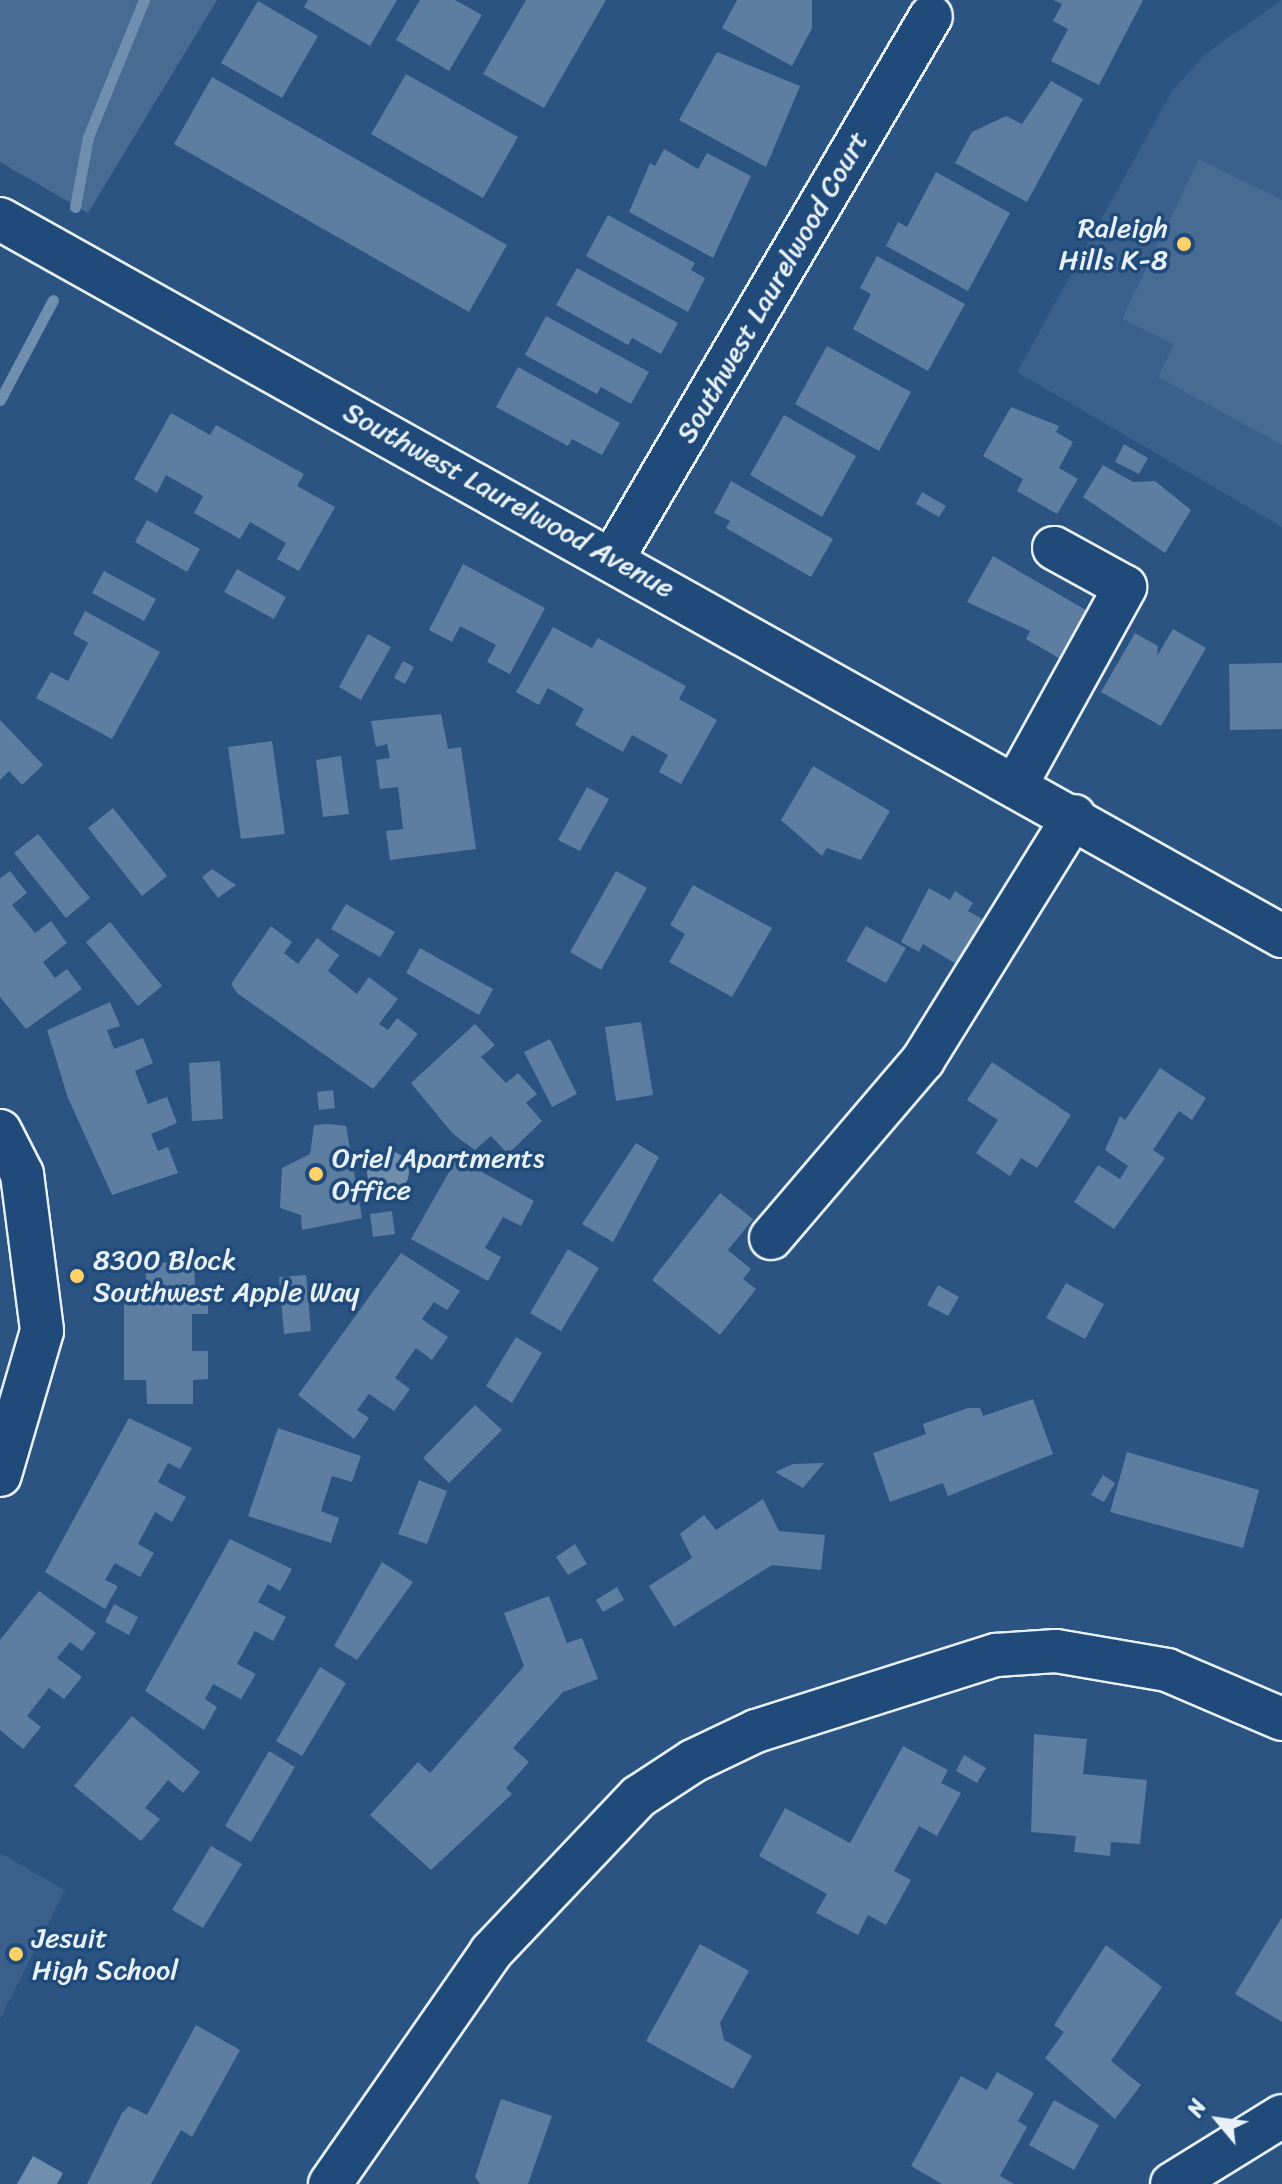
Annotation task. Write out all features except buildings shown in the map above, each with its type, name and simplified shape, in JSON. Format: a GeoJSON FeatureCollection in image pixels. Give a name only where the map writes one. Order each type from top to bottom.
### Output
{"type":"FeatureCollection","features":[{"type":"Feature","properties":{"kind":"street","name":"Southwest Laurelwood Court"},"geometry":{"type":"LineString","coordinates":[[613,558],[931,16]]}},
{"type":"Feature","properties":{"kind":"street","name":"Southwest Laurelwood Avenue"},"geometry":{"type":"LineString","coordinates":[[0,219],[1017,783],[1282,936]]}},
{"type":"Feature","properties":{"kind":"street"},"geometry":{"type":"LineString","coordinates":[[1017,783],[1125,587],[1054,548]]}},
{"type":"Feature","properties":{"kind":"street"},"geometry":{"type":"LineString","coordinates":[[771,1238],[923,1060],[1074,816]]}},
{"type":"Feature","properties":{"kind":"street"},"geometry":{"type":"LineString","coordinates":[[0,1131],[22,1174],[42,1331],[24,1414],[0,1475]]}},
{"type":"Feature","properties":{"kind":"street"},"geometry":{"type":"LineString","coordinates":[[330,2184],[491,1952],[638,1797],[693,1761],[756,1731],[996,1655],[1056,1651],[1167,1670],[1282,1719]]}},
{"type":"Feature","properties":{"kind":"street"},"geometry":{"type":"LineString","coordinates":[[1172,2184],[1282,2116]]}},
{"type":"Feature","properties":{"kind":"shaded area"},"geometry":{"type":"Polygon","coordinates":[[[0,0],[217,0],[88,213],[0,162],[0,0]]]}},
{"type":"Feature","properties":{"kind":"shaded area","name":"Raleigh Hills K-8"},"geometry":{"type":"Polygon","coordinates":[[[1282,0],[1282,527],[1017,372],[1172,91],[1205,54],[1282,0]]]}},
{"type":"Feature","properties":{"kind":"shaded area"},"geometry":{"type":"Polygon","coordinates":[[[1199,159],[1282,200],[1282,445],[1158,377],[1174,344],[1122,319],[1199,159]]]}},
{"type":"Feature","properties":{"kind":"shaded area"},"geometry":{"type":"Polygon","coordinates":[[[388,1151],[403,1157],[409,1172],[403,1187],[388,1193],[373,1187],[367,1172],[373,1157],[388,1151]]]}},
{"type":"Feature","properties":{"kind":"shaded area","name":"Jesuit High School"},"geometry":{"type":"Polygon","coordinates":[[[0,1853],[65,1890],[0,2019],[0,1853]]]}},
{"type":"Feature","properties":{"kind":"shaded area"},"geometry":{"type":"Polygon","coordinates":[[[33,2156],[63,2173],[57,2184],[17,2184],[33,2156]]]}},
{"type":"Feature","properties":{"kind":"waterway"},"geometry":{"type":"LineString","coordinates":[[75,207],[88,137],[144,0]]}},
{"type":"Feature","properties":{"kind":"waterway"},"geometry":{"type":"LineString","coordinates":[[0,400],[53,300]]}},
{"type":"Feature","properties":{"kind":"place","name":"Raleigh Hills K-8"},"geometry":{"type":"Point","coordinates":[1184,244]}},
{"type":"Feature","properties":{"kind":"place","name":"Oriel Apartments Office"},"geometry":{"type":"Point","coordinates":[316,1174]}},
{"type":"Feature","properties":{"kind":"place","name":"8300 Block Southwest Apple Way"},"geometry":{"type":"Point","coordinates":[77,1276]}},
{"type":"Feature","properties":{"kind":"place","name":"Jesuit High School"},"geometry":{"type":"Point","coordinates":[16,1954]}}]}
